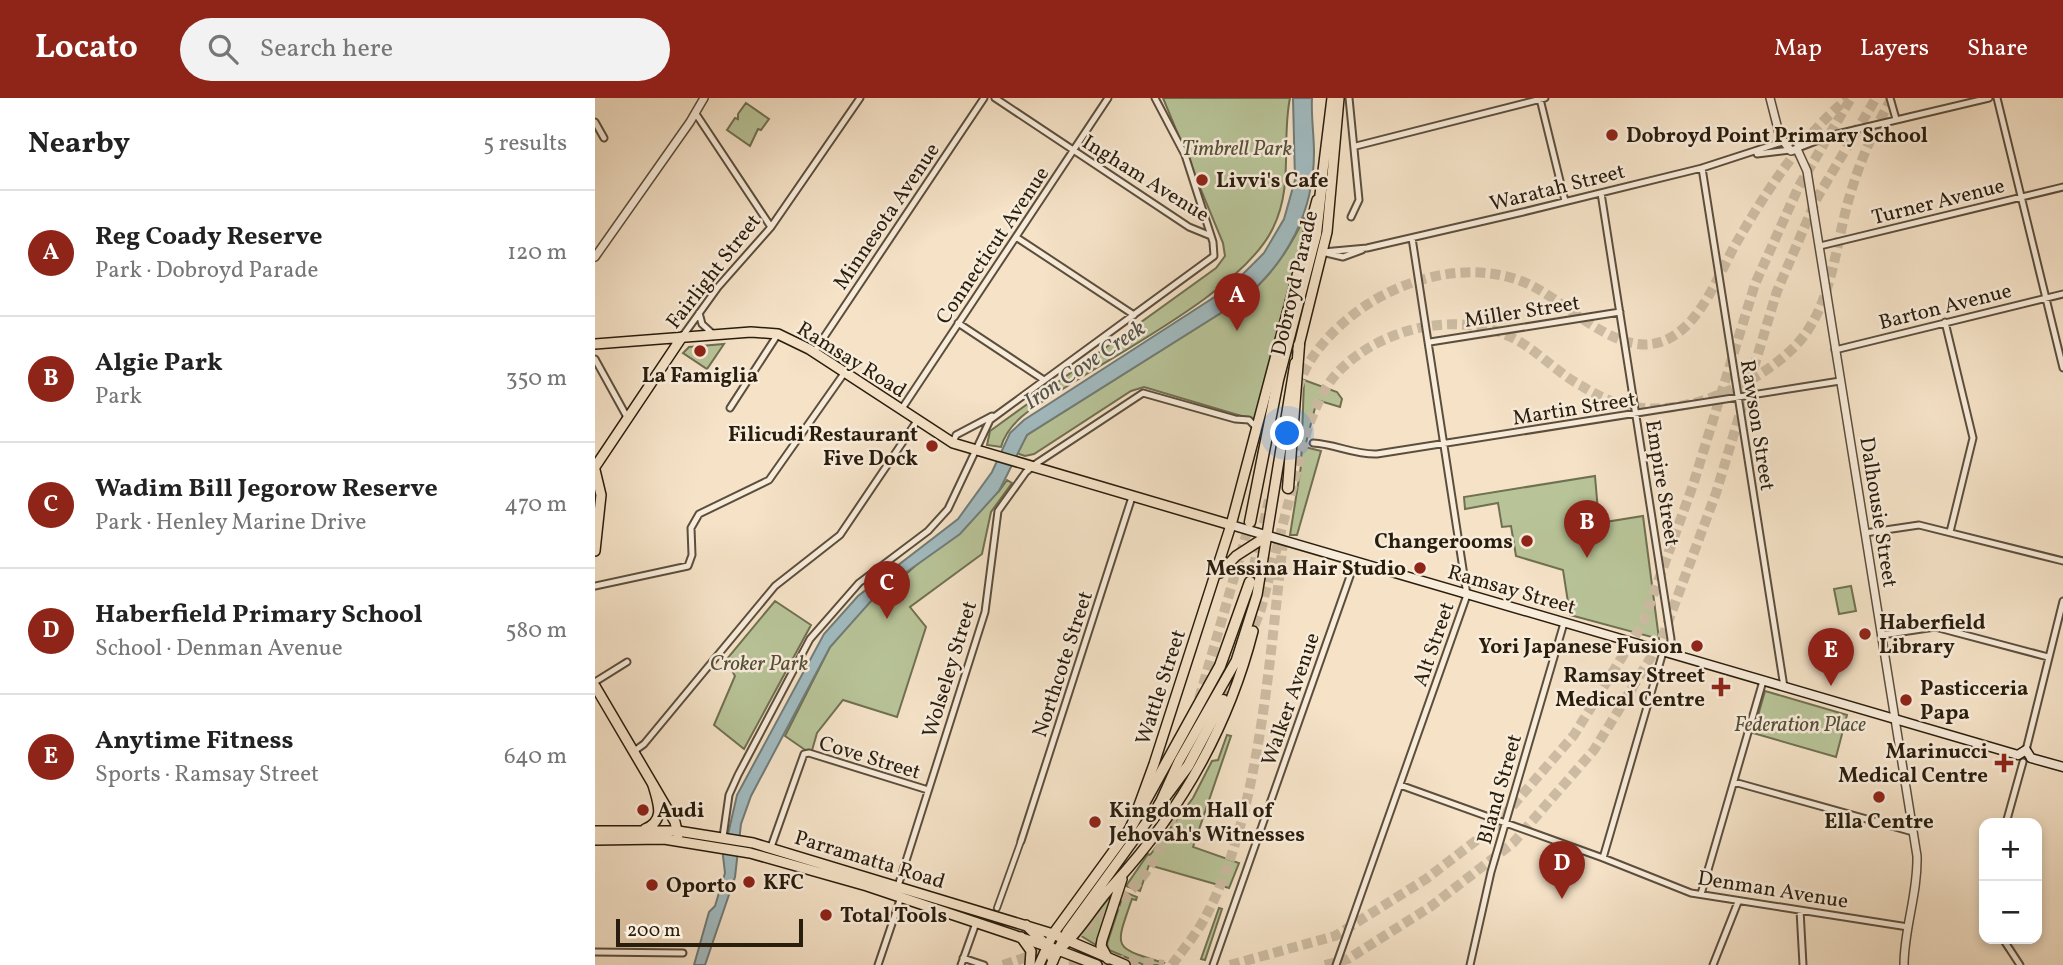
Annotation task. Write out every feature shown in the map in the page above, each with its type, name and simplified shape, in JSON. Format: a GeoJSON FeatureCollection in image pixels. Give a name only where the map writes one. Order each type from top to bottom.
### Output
{"type":"FeatureCollection","features":[{"type":"Feature","properties":{"kind":"highway"},"geometry":{"type":"LineString","coordinates":[[1250,522],[1277,380],[1313,250],[1321,210],[1322,182]]}},
{"type":"Feature","properties":{"kind":"highway"},"geometry":{"type":"LineString","coordinates":[[1289,488],[1299,345]]}},
{"type":"Feature","properties":{"kind":"highway"},"geometry":{"type":"LineString","coordinates":[[1131,827],[1205,697],[1234,632],[1250,582]]}},
{"type":"Feature","properties":{"kind":"highway"},"geometry":{"type":"LineString","coordinates":[[1160,805],[1188,766],[1223,699]]}},
{"type":"Feature","properties":{"kind":"main road","name":"Dobroyd Parade"},"geometry":{"type":"LineString","coordinates":[[1322,182],[1332,98]]}},
{"type":"Feature","properties":{"kind":"main road","name":"Dobroyd Parade"},"geometry":{"type":"LineString","coordinates":[[1258,430],[1313,250],[1327,232],[1339,98]]}},
{"type":"Feature","properties":{"kind":"main road","name":"Dobroyd Parade"},"geometry":{"type":"LineString","coordinates":[[1288,392],[1299,345],[1313,250]]}},
{"type":"Feature","properties":{"kind":"main road","name":"Ramsay Road"},"geometry":{"type":"LineString","coordinates":[[595,344],[751,332],[778,334],[814,352],[953,443],[996,457]]}},
{"type":"Feature","properties":{"kind":"main road","name":"Fairlight Street"},"geometry":{"type":"LineString","coordinates":[[595,468],[682,337]]}},
{"type":"Feature","properties":{"kind":"main road","name":"Wattle Street"},"geometry":{"type":"LineString","coordinates":[[1058,950],[1125,875],[1176,809],[1209,751],[1234,696],[1254,625],[1288,392]]}},
{"type":"Feature","properties":{"kind":"main road","name":"Wattle Street"},"geometry":{"type":"LineString","coordinates":[[1039,965],[1048,942],[1131,827],[1174,704],[1206,597],[1215,580],[1258,430]]}},
{"type":"Feature","properties":{"kind":"main road","name":"Ramsay Street"},"geometry":{"type":"LineString","coordinates":[[996,457],[2063,767]]}},
{"type":"Feature","properties":{"kind":"main road"},"geometry":{"type":"LineString","coordinates":[[595,468],[601,495],[595,551]]}},
{"type":"Feature","properties":{"kind":"main road"},"geometry":{"type":"LineString","coordinates":[[1215,580],[1231,560],[1267,536]]}},
{"type":"Feature","properties":{"kind":"main road","name":"Wattle Street"},"geometry":{"type":"LineString","coordinates":[[1066,940],[1160,805],[1179,761],[1226,682],[1256,603]]}},
{"type":"Feature","properties":{"kind":"main road"},"geometry":{"type":"LineString","coordinates":[[595,684],[653,785],[678,836]]}},
{"type":"Feature","properties":{"kind":"main road"},"geometry":{"type":"LineString","coordinates":[[643,830],[653,825],[660,816],[653,785]]}},
{"type":"Feature","properties":{"kind":"main road","name":"Parramatta Road"},"geometry":{"type":"LineString","coordinates":[[595,831],[643,830],[771,847],[1025,923],[1058,950],[1097,965]]}},
{"type":"Feature","properties":{"kind":"main road","name":"Parramatta Road"},"geometry":{"type":"LineString","coordinates":[[595,840],[678,836]]}},
{"type":"Feature","properties":{"kind":"main road","name":"Parramatta Road"},"geometry":{"type":"LineString","coordinates":[[725,841],[750,853],[901,897],[1033,941],[1066,940],[1125,965]]}},
{"type":"Feature","properties":{"kind":"main road"},"geometry":{"type":"LineString","coordinates":[[1108,959],[1102,948],[1102,940],[1125,875]]}},
{"type":"Feature","properties":{"kind":"main road"},"geometry":{"type":"LineString","coordinates":[[1021,937],[1031,951],[1030,965]]}},
{"type":"Feature","properties":{"kind":"main road"},"geometry":{"type":"LineString","coordinates":[[1048,942],[1052,963]]}},
{"type":"Feature","properties":{"kind":"main road"},"geometry":{"type":"LineString","coordinates":[[1052,963],[1058,950]]}},
{"type":"Feature","properties":{"kind":"street","name":"Fairlight Street"},"geometry":{"type":"LineString","coordinates":[[682,337],[771,227],[860,98]]}},
{"type":"Feature","properties":{"kind":"street","name":"Minnesota Avenue"},"geometry":{"type":"LineString","coordinates":[[814,352],[984,98]]}},
{"type":"Feature","properties":{"kind":"street","name":"Ingham Avenue"},"geometry":{"type":"LineString","coordinates":[[995,98],[1189,227],[1211,236]]}},
{"type":"Feature","properties":{"kind":"street","name":"Connecticut Avenue"},"geometry":{"type":"LineString","coordinates":[[901,410],[1108,98]]}},
{"type":"Feature","properties":{"kind":"street"},"geometry":{"type":"LineString","coordinates":[[953,443],[956,435],[998,413],[1210,261],[1215,250],[1185,155],[1155,98]]}},
{"type":"Feature","properties":{"kind":"street","name":"Dobroyd Parade"},"geometry":{"type":"LineString","coordinates":[[1349,98],[1356,146],[1353,152],[1359,200],[1350,217]]}},
{"type":"Feature","properties":{"kind":"street"},"geometry":{"type":"LineString","coordinates":[[1356,146],[1542,98],[1565,201]]}},
{"type":"Feature","properties":{"kind":"street","name":"Dalhousie Street"},"geometry":{"type":"LineString","coordinates":[[1770,98],[1772,108],[1807,171],[1913,832],[1917,885],[1908,927],[1904,965]]}},
{"type":"Feature","properties":{"kind":"street"},"geometry":{"type":"LineString","coordinates":[[1890,98],[1896,120]]}},
{"type":"Feature","properties":{"kind":"street","name":"Waratah Street"},"geometry":{"type":"LineString","coordinates":[[1313,250],[1343,257],[1367,248],[1989,98]]}},
{"type":"Feature","properties":{"kind":"street"},"geometry":{"type":"LineString","coordinates":[[1997,98],[2063,368]]}},
{"type":"Feature","properties":{"kind":"street"},"geometry":{"type":"LineString","coordinates":[[595,257],[696,114],[702,99]]}},
{"type":"Feature","properties":{"kind":"street"},"geometry":{"type":"LineString","coordinates":[[696,114],[771,227]]}},
{"type":"Feature","properties":{"kind":"street"},"geometry":{"type":"LineString","coordinates":[[595,122],[604,138]]}},
{"type":"Feature","properties":{"kind":"street","name":"Waratah Street"},"geometry":{"type":"LineString","coordinates":[[1754,154],[1791,144]]}},
{"type":"Feature","properties":{"kind":"street","name":"Rawson Street"},"geometry":{"type":"LineString","coordinates":[[1702,168],[1784,688]]}},
{"type":"Feature","properties":{"kind":"street","name":"Turner Avenue"},"geometry":{"type":"LineString","coordinates":[[1820,246],[2063,187]]}},
{"type":"Feature","properties":{"kind":"street","name":"Empire Street"},"geometry":{"type":"LineString","coordinates":[[1601,192],[1671,639],[1603,858]]}},
{"type":"Feature","properties":{"kind":"street"},"geometry":{"type":"LineString","coordinates":[[1016,237],[1134,315]]}},
{"type":"Feature","properties":{"kind":"street","name":"Alt Street"},"geometry":{"type":"LineString","coordinates":[[1336,965],[1467,594],[1412,238]]}},
{"type":"Feature","properties":{"kind":"street","name":"Barton Avenue"},"geometry":{"type":"LineString","coordinates":[[1835,350],[2063,294]]}},
{"type":"Feature","properties":{"kind":"street","name":"Miller Street"},"geometry":{"type":"LineString","coordinates":[[1430,342],[1620,312]]}},
{"type":"Feature","properties":{"kind":"street"},"geometry":{"type":"LineString","coordinates":[[699,313],[702,324],[714,335]]}},
{"type":"Feature","properties":{"kind":"street"},"geometry":{"type":"LineString","coordinates":[[1945,322],[1973,438],[1950,532]]}},
{"type":"Feature","properties":{"kind":"street"},"geometry":{"type":"LineString","coordinates":[[958,323],[1044,380]]}},
{"type":"Feature","properties":{"kind":"street"},"geometry":{"type":"LineString","coordinates":[[730,408],[778,334]]}},
{"type":"Feature","properties":{"kind":"street"},"geometry":{"type":"LineString","coordinates":[[595,359],[627,417]]}},
{"type":"Feature","properties":{"kind":"street"},"geometry":{"type":"LineString","coordinates":[[595,586],[688,566],[692,555],[694,520],[707,508],[769,480],[845,372]]}},
{"type":"Feature","properties":{"kind":"street","name":"Martin Street"},"geometry":{"type":"LineString","coordinates":[[1313,443],[1326,443],[1365,455],[1840,381]]}},
{"type":"Feature","properties":{"kind":"street"},"geometry":{"type":"LineString","coordinates":[[1032,467],[1143,393],[1232,418],[1249,419],[1258,430]]}},
{"type":"Feature","properties":{"kind":"street"},"geometry":{"type":"LineString","coordinates":[[725,841],[729,795],[810,639],[859,583],[940,519],[959,492],[987,425],[998,413]]}},
{"type":"Feature","properties":{"kind":"street"},"geometry":{"type":"LineString","coordinates":[[633,752],[644,744],[775,586],[822,552],[840,535],[917,421]]}},
{"type":"Feature","properties":{"kind":"street","name":"Wolseley Street"},"geometry":{"type":"LineString","coordinates":[[898,886],[985,612],[996,514],[1032,467]]}},
{"type":"Feature","properties":{"kind":"street","name":"Northcote Street"},"geometry":{"type":"LineString","coordinates":[[1021,841],[1132,497]]}},
{"type":"Feature","properties":{"kind":"street"},"geometry":{"type":"LineString","coordinates":[[1865,533],[1919,525],[2063,561]]}},
{"type":"Feature","properties":{"kind":"street","name":"Walker Avenue"},"geometry":{"type":"LineString","coordinates":[[1213,965],[1355,562]]}},
{"type":"Feature","properties":{"kind":"street"},"geometry":{"type":"LineString","coordinates":[[2006,818],[2025,756],[2063,601]]}},
{"type":"Feature","properties":{"kind":"street","name":"Bland Street"},"geometry":{"type":"LineString","coordinates":[[1470,965],[1505,822],[1564,623]]}},
{"type":"Feature","properties":{"kind":"street"},"geometry":{"type":"LineString","coordinates":[[1882,635],[1935,627],[2048,657]]}},
{"type":"Feature","properties":{"kind":"street"},"geometry":{"type":"LineString","coordinates":[[595,684],[627,662]]}},
{"type":"Feature","properties":{"kind":"street"},"geometry":{"type":"LineString","coordinates":[[1701,894],[1763,681]]}},
{"type":"Feature","properties":{"kind":"street","name":"Cove Street"},"geometry":{"type":"LineString","coordinates":[[771,847],[803,754],[809,753],[928,790]]}},
{"type":"Feature","properties":{"kind":"street"},"geometry":{"type":"LineString","coordinates":[[1734,782],[1913,832]]}},
{"type":"Feature","properties":{"kind":"street","name":"Denman Avenue"},"geometry":{"type":"LineString","coordinates":[[1400,785],[1701,894],[1908,927]]}},
{"type":"Feature","properties":{"kind":"street"},"geometry":{"type":"LineString","coordinates":[[997,908],[1021,841]]}},
{"type":"Feature","properties":{"kind":"street"},"geometry":{"type":"LineString","coordinates":[[877,965],[901,897]]}},
{"type":"Feature","properties":{"kind":"street"},"geometry":{"type":"LineString","coordinates":[[1713,965],[1738,902]]}},
{"type":"Feature","properties":{"kind":"street"},"geometry":{"type":"LineString","coordinates":[[1800,910],[1803,965]]}},
{"type":"Feature","properties":{"kind":"street"},"geometry":{"type":"LineString","coordinates":[[961,965],[976,923]]}},
{"type":"Feature","properties":{"kind":"street"},"geometry":{"type":"LineString","coordinates":[[2006,944],[2020,965]]}},
{"type":"Feature","properties":{"kind":"street"},"geometry":{"type":"LineString","coordinates":[[595,952],[683,953]]}},
{"type":"Feature","properties":{"kind":"street"},"geometry":{"type":"LineString","coordinates":[[964,958],[984,965]]}},
{"type":"Feature","properties":{"kind":"green space","name":"Timbrell Park"},"geometry":{"type":"Polygon","coordinates":[[[1163,98],[1290,98],[1283,196],[1273,228],[1259,250],[1211,294],[1029,411],[1005,436],[1001,447],[987,445],[990,431],[1216,268],[1225,256],[1223,243],[1163,98]]]}},
{"type":"Feature","properties":{"kind":"green space"},"geometry":{"type":"Polygon","coordinates":[[[746,103],[769,119],[761,130],[758,129],[750,146],[727,130],[735,118],[738,119],[738,114],[746,103]]]}},
{"type":"Feature","properties":{"kind":"green space"},"geometry":{"type":"Polygon","coordinates":[[[1304,218],[1310,219],[1255,420],[1144,387],[1131,391],[1034,454],[1025,456],[1016,453],[1027,435],[1243,299],[1262,282],[1278,262],[1304,218]]]}},
{"type":"Feature","properties":{"kind":"green space"},"geometry":{"type":"Polygon","coordinates":[[[724,344],[707,369],[683,353],[689,347],[724,344]]]}},
{"type":"Feature","properties":{"kind":"green space"},"geometry":{"type":"Polygon","coordinates":[[[1304,380],[1337,392],[1342,399],[1340,407],[1317,400],[1305,447],[1321,451],[1297,535],[1290,535],[1301,466],[1304,380]]]}},
{"type":"Feature","properties":{"kind":"green space"},"geometry":{"type":"Polygon","coordinates":[[[1595,476],[1599,523],[1643,516],[1659,639],[1570,615],[1563,570],[1516,556],[1511,526],[1502,527],[1498,503],[1465,509],[1464,497],[1595,476]]]}},
{"type":"Feature","properties":{"kind":"green space"},"geometry":{"type":"Polygon","coordinates":[[[1007,480],[1012,483],[991,512],[982,554],[910,607],[926,627],[897,717],[843,700],[817,733],[811,754],[785,736],[830,647],[860,612],[880,591],[904,576],[999,491],[1007,480]]]}},
{"type":"Feature","properties":{"kind":"green space"},"geometry":{"type":"Polygon","coordinates":[[[1851,586],[1856,611],[1839,614],[1834,589],[1851,586]]]}},
{"type":"Feature","properties":{"kind":"green space","name":"Croker Park"},"geometry":{"type":"Polygon","coordinates":[[[775,601],[811,625],[744,749],[714,725],[735,676],[726,660],[775,601]]]}},
{"type":"Feature","properties":{"kind":"green space","name":"Federation Place"},"geometry":{"type":"Polygon","coordinates":[[[1765,691],[1847,715],[1836,757],[1753,733],[1765,691]]]}},
{"type":"Feature","properties":{"kind":"green space"},"geometry":{"type":"Polygon","coordinates":[[[1227,735],[1231,736],[1193,847],[1239,863],[1229,888],[1149,865],[1140,891],[1126,886],[1193,798],[1212,761],[1218,760],[1227,735]]]}},
{"type":"Feature","properties":{"kind":"green space"},"geometry":{"type":"Polygon","coordinates":[[[1124,892],[1137,897],[1136,900],[1132,899],[1122,928],[1122,944],[1135,953],[1164,963],[1162,965],[1144,965],[1109,950],[1107,944],[1124,892]]]}},
{"type":"Feature","properties":{"kind":"green space"},"geometry":{"type":"Polygon","coordinates":[[[1110,895],[1110,900],[1096,945],[1078,934],[1110,895]]]}},
{"type":"Feature","properties":{"kind":"green space"},"geometry":{"type":"Polygon","coordinates":[[[1219,908],[1222,909],[1205,960],[1201,959],[1219,908]]]}},
{"type":"Feature","properties":{"kind":"water","name":"Iron Cove Creek"},"geometry":{"type":"Polygon","coordinates":[[[1293,98],[1312,98],[1313,174],[1303,215],[1285,252],[1273,269],[1243,299],[1027,435],[999,491],[960,534],[880,591],[830,647],[751,796],[741,824],[735,877],[705,965],[694,965],[709,912],[715,906],[725,873],[723,856],[737,795],[824,634],[858,596],[958,519],[992,472],[1010,433],[1024,420],[1230,287],[1264,253],[1284,219],[1295,180],[1293,98]]]}},
{"type":"Feature","properties":{"kind":"tunnel"},"geometry":{"type":"LineString","coordinates":[[1298,388],[1317,351],[1357,312],[1403,286],[1442,275],[1502,275],[1538,289],[1611,336],[1630,343],[1649,344],[1668,339],[1680,331],[1701,309],[1749,221],[1787,164],[1816,129],[1848,98]]}},
{"type":"Feature","properties":{"kind":"tunnel"},"geometry":{"type":"LineString","coordinates":[[1230,965],[1335,936],[1426,879],[1495,826],[1574,735],[1643,623],[1693,485],[1755,284],[1799,186],[1851,98]]}},
{"type":"Feature","properties":{"kind":"tunnel"},"geometry":{"type":"LineString","coordinates":[[1325,965],[1348,959],[1430,907],[1513,843],[1594,750],[1661,641],[1716,493],[1777,291],[1817,198],[1876,98]]}},
{"type":"Feature","properties":{"kind":"tunnel"},"geometry":{"type":"LineString","coordinates":[[1249,639],[1261,609],[1308,427],[1329,383],[1356,356],[1397,334],[1443,325],[1467,325],[1490,329],[1511,337],[1571,380],[1622,405],[1673,407],[1697,402],[1742,384],[1781,359],[1797,344],[1818,311],[1826,293],[1854,182],[1868,145],[1892,98]]}},
{"type":"Feature","properties":{"kind":"tunnel"},"geometry":{"type":"LineString","coordinates":[[1250,582],[1269,500]]}},
{"type":"Feature","properties":{"kind":"tunnel"},"geometry":{"type":"LineString","coordinates":[[1199,699],[1250,522]]}},
{"type":"Feature","properties":{"kind":"tunnel"},"geometry":{"type":"LineString","coordinates":[[1172,965],[1208,912],[1226,872],[1240,827],[1260,732],[1283,542]]}},
{"type":"Feature","properties":{"kind":"tunnel"},"geometry":{"type":"LineString","coordinates":[[1223,700],[1242,656]]}},
{"type":"Feature","properties":{"kind":"tunnel"},"geometry":{"type":"LineString","coordinates":[[1073,936],[1117,904],[1149,868],[1170,824],[1182,772]]}},
{"type":"Feature","properties":{"kind":"tunnel"},"geometry":{"type":"LineString","coordinates":[[1003,965],[1048,950]]}},
{"type":"Feature","properties":{"kind":"tunnel"},"geometry":{"type":"LineString","coordinates":[[1069,965],[1128,960],[1164,965]]}},
{"type":"Feature","properties":{"kind":"place","name":"Dobroyd Point Primary School"},"geometry":{"type":"Point","coordinates":[1612,135]}},
{"type":"Feature","properties":{"kind":"place","name":"Livvi's Cafe"},"geometry":{"type":"Point","coordinates":[1202,180]}},
{"type":"Feature","properties":{"kind":"place","name":"Reg Coady Reserve"},"geometry":{"type":"Point","coordinates":[1237,331]}},
{"type":"Feature","properties":{"kind":"place","name":"La Famiglia"},"geometry":{"type":"Point","coordinates":[700,351]}},
{"type":"Feature","properties":{"kind":"place","name":"Filicudi Restaurant Five Dock"},"geometry":{"type":"Point","coordinates":[932,446]}},
{"type":"Feature","properties":{"kind":"place","name":"Changerooms"},"geometry":{"type":"Point","coordinates":[1527,541]}},
{"type":"Feature","properties":{"kind":"place","name":"Algie Park"},"geometry":{"type":"Point","coordinates":[1587,558]}},
{"type":"Feature","properties":{"kind":"place","name":"Messina Hair Studio"},"geometry":{"type":"Point","coordinates":[1420,568]}},
{"type":"Feature","properties":{"kind":"place","name":"Wadim Bill Jegorow Reserve"},"geometry":{"type":"Point","coordinates":[887,619]}},
{"type":"Feature","properties":{"kind":"place","name":"Haberfield Library"},"geometry":{"type":"Point","coordinates":[1865,634]}},
{"type":"Feature","properties":{"kind":"place","name":"Yori Japanese Fusion"},"geometry":{"type":"Point","coordinates":[1697,646]}},
{"type":"Feature","properties":{"kind":"place","name":"Anytime Fitness"},"geometry":{"type":"Point","coordinates":[1831,686]}},
{"type":"Feature","properties":{"kind":"place","name":"Ramsay Street Medical Centre"},"geometry":{"type":"Point","coordinates":[1721,687]}},
{"type":"Feature","properties":{"kind":"place","name":"Pasticceria Papa"},"geometry":{"type":"Point","coordinates":[1906,700]}},
{"type":"Feature","properties":{"kind":"place","name":"Marinucci Medical Centre"},"geometry":{"type":"Point","coordinates":[2004,763]}},
{"type":"Feature","properties":{"kind":"place","name":"Ella Centre"},"geometry":{"type":"Point","coordinates":[1879,797]}},
{"type":"Feature","properties":{"kind":"place","name":"Audi"},"geometry":{"type":"Point","coordinates":[643,810]}},
{"type":"Feature","properties":{"kind":"place","name":"Kingdom Hall of Jehovah's Witnesses"},"geometry":{"type":"Point","coordinates":[1095,822]}},
{"type":"Feature","properties":{"kind":"place","name":"KFC"},"geometry":{"type":"Point","coordinates":[749,882]}},
{"type":"Feature","properties":{"kind":"place","name":"Oporto"},"geometry":{"type":"Point","coordinates":[652,885]}},
{"type":"Feature","properties":{"kind":"place","name":"Haberfield Primary School"},"geometry":{"type":"Point","coordinates":[1562,899]}},
{"type":"Feature","properties":{"kind":"place","name":"Total Tools"},"geometry":{"type":"Point","coordinates":[826,915]}}]}
